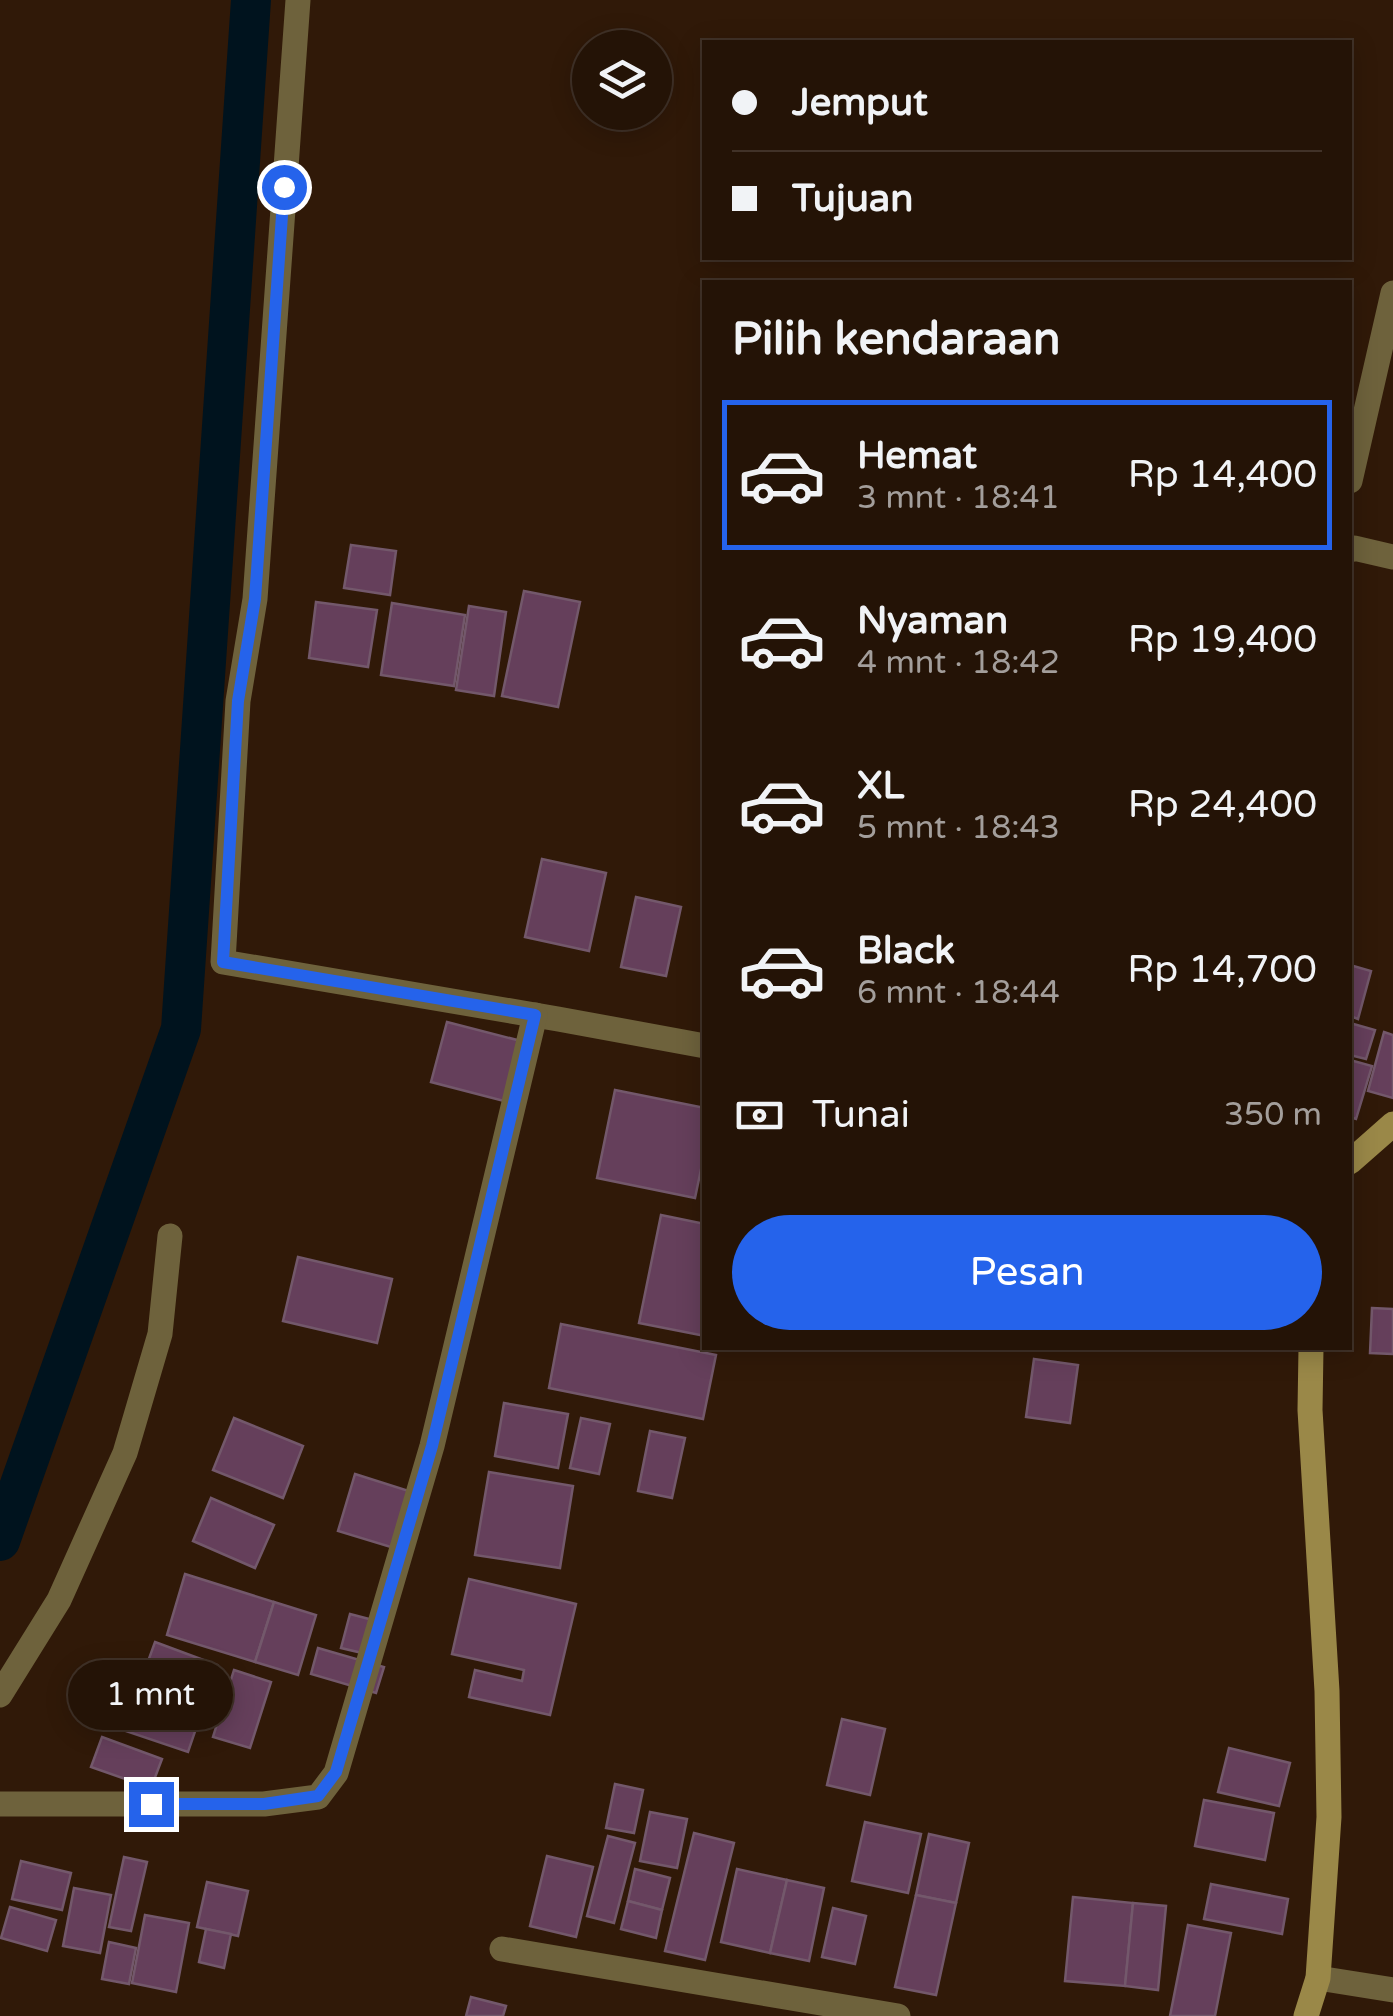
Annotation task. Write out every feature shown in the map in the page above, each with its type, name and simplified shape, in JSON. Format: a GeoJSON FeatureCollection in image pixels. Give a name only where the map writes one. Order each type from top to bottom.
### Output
{"type":"FeatureCollection","features":[{"type":"Feature","properties":{"kind":"street"},"geometry":{"type":"LineString","coordinates":[[298,0],[255,599],[238,701],[223,962],[702,1045]]}},
{"type":"Feature","properties":{"kind":"street"},"geometry":{"type":"LineString","coordinates":[[1352,471],[1393,292]]}},
{"type":"Feature","properties":{"kind":"street"},"geometry":{"type":"LineString","coordinates":[[1352,549],[1393,558]]}},
{"type":"Feature","properties":{"kind":"street"},"geometry":{"type":"LineString","coordinates":[[0,1804],[264,1804],[318,1796],[336,1772],[432,1446],[535,1015]]}},
{"type":"Feature","properties":{"kind":"street"},"geometry":{"type":"LineString","coordinates":[[1352,1160],[1393,1124]]}},
{"type":"Feature","properties":{"kind":"street"},"geometry":{"type":"LineString","coordinates":[[0,1694],[59,1600],[125,1454],[160,1334],[170,1236]]}},
{"type":"Feature","properties":{"kind":"street"},"geometry":{"type":"LineString","coordinates":[[1306,2016],[1318,1978],[1328,1799],[1327,1691],[1310,1410],[1311,1350]]}},
{"type":"Feature","properties":{"kind":"street"},"geometry":{"type":"LineString","coordinates":[[502,1949],[898,2016]]}},
{"type":"Feature","properties":{"kind":"street"},"geometry":{"type":"LineString","coordinates":[[1318,1978],[1393,1990]]}},
{"type":"Feature","properties":{"kind":"building"},"geometry":{"type":"Polygon","coordinates":[[[351,545],[396,551],[390,595],[344,588],[351,545]]]}},
{"type":"Feature","properties":{"kind":"building"},"geometry":{"type":"Polygon","coordinates":[[[524,591],[580,602],[558,707],[502,696],[524,591]]]}},
{"type":"Feature","properties":{"kind":"building"},"geometry":{"type":"Polygon","coordinates":[[[316,602],[377,610],[368,667],[309,658],[316,602]]]}},
{"type":"Feature","properties":{"kind":"building"},"geometry":{"type":"Polygon","coordinates":[[[392,603],[465,615],[454,686],[381,675],[392,603]]]}},
{"type":"Feature","properties":{"kind":"building"},"geometry":{"type":"Polygon","coordinates":[[[469,606],[506,612],[494,696],[456,690],[469,606]]]}},
{"type":"Feature","properties":{"kind":"building"},"geometry":{"type":"Polygon","coordinates":[[[542,859],[606,873],[589,951],[525,937],[542,859]]]}},
{"type":"Feature","properties":{"kind":"building"},"geometry":{"type":"Polygon","coordinates":[[[636,897],[681,907],[666,976],[621,967],[636,897]]]}},
{"type":"Feature","properties":{"kind":"building"},"geometry":{"type":"Polygon","coordinates":[[[1352,966],[1371,971],[1358,1019],[1352,1017],[1352,966]]]}},
{"type":"Feature","properties":{"kind":"building"},"geometry":{"type":"Polygon","coordinates":[[[447,1022],[521,1041],[504,1101],[431,1082],[447,1022]]]}},
{"type":"Feature","properties":{"kind":"building"},"geometry":{"type":"Polygon","coordinates":[[[1352,1024],[1375,1030],[1366,1059],[1352,1056],[1352,1024]]]}},
{"type":"Feature","properties":{"kind":"building"},"geometry":{"type":"Polygon","coordinates":[[[1384,1032],[1393,1035],[1393,1098],[1368,1091],[1384,1032]]]}},
{"type":"Feature","properties":{"kind":"building"},"geometry":{"type":"Polygon","coordinates":[[[1352,1061],[1372,1066],[1356,1119],[1352,1118],[1352,1061]]]}},
{"type":"Feature","properties":{"kind":"building"},"geometry":{"type":"Polygon","coordinates":[[[615,1090],[702,1107],[702,1164],[695,1198],[597,1178],[615,1090]]]}},
{"type":"Feature","properties":{"kind":"building"},"geometry":{"type":"Polygon","coordinates":[[[661,1215],[702,1223],[702,1335],[639,1323],[661,1215]]]}},
{"type":"Feature","properties":{"kind":"building"},"geometry":{"type":"Polygon","coordinates":[[[298,1257],[392,1279],[377,1343],[283,1321],[298,1257]]]}},
{"type":"Feature","properties":{"kind":"building"},"geometry":{"type":"Polygon","coordinates":[[[1372,1308],[1393,1309],[1393,1354],[1370,1353],[1372,1308]]]}},
{"type":"Feature","properties":{"kind":"building"},"geometry":{"type":"Polygon","coordinates":[[[561,1324],[716,1355],[703,1419],[549,1388],[561,1324]]]}},
{"type":"Feature","properties":{"kind":"building"},"geometry":{"type":"Polygon","coordinates":[[[1034,1359],[1078,1365],[1070,1423],[1026,1417],[1034,1359]]]}},
{"type":"Feature","properties":{"kind":"building"},"geometry":{"type":"Polygon","coordinates":[[[504,1403],[568,1414],[558,1468],[495,1456],[504,1403]]]}},
{"type":"Feature","properties":{"kind":"building"},"geometry":{"type":"Polygon","coordinates":[[[234,1418],[303,1446],[283,1498],[213,1470],[234,1418]]]}},
{"type":"Feature","properties":{"kind":"building"},"geometry":{"type":"Polygon","coordinates":[[[581,1418],[610,1424],[599,1474],[570,1468],[581,1418]]]}},
{"type":"Feature","properties":{"kind":"building"},"geometry":{"type":"Polygon","coordinates":[[[650,1431],[685,1438],[672,1498],[638,1491],[650,1431]]]}},
{"type":"Feature","properties":{"kind":"building"},"geometry":{"type":"Polygon","coordinates":[[[489,1472],[573,1486],[560,1568],[475,1555],[489,1472]]]}},
{"type":"Feature","properties":{"kind":"building"},"geometry":{"type":"Polygon","coordinates":[[[355,1474],[412,1492],[394,1548],[338,1531],[355,1474]]]}},
{"type":"Feature","properties":{"kind":"building"},"geometry":{"type":"Polygon","coordinates":[[[211,1498],[274,1525],[255,1568],[193,1541],[211,1498]]]}},
{"type":"Feature","properties":{"kind":"building"},"geometry":{"type":"Polygon","coordinates":[[[185,1574],[274,1602],[255,1662],[167,1635],[185,1574]]]}},
{"type":"Feature","properties":{"kind":"building"},"geometry":{"type":"Polygon","coordinates":[[[469,1579],[576,1604],[550,1715],[469,1697],[475,1670],[522,1681],[524,1670],[452,1654],[469,1579]]]}},
{"type":"Feature","properties":{"kind":"building"},"geometry":{"type":"Polygon","coordinates":[[[274,1602],[316,1615],[298,1675],[255,1662],[274,1602]]]}},
{"type":"Feature","properties":{"kind":"building"},"geometry":{"type":"Polygon","coordinates":[[[350,1614],[388,1624],[379,1657],[341,1648],[350,1614]]]}},
{"type":"Feature","properties":{"kind":"building"},"geometry":{"type":"Polygon","coordinates":[[[155,1642],[217,1665],[203,1700],[142,1678],[155,1642]]]}},
{"type":"Feature","properties":{"kind":"building"},"geometry":{"type":"Polygon","coordinates":[[[318,1648],[384,1667],[376,1693],[311,1674],[318,1648]]]}},
{"type":"Feature","properties":{"kind":"building"},"geometry":{"type":"Polygon","coordinates":[[[234,1670],[271,1682],[250,1748],[213,1737],[234,1670]]]}},
{"type":"Feature","properties":{"kind":"building"},"geometry":{"type":"Polygon","coordinates":[[[121,1684],[202,1711],[188,1752],[108,1725],[121,1684]]]}},
{"type":"Feature","properties":{"kind":"building"},"geometry":{"type":"Polygon","coordinates":[[[842,1719],[885,1729],[870,1795],[827,1785],[842,1719]]]}},
{"type":"Feature","properties":{"kind":"building"},"geometry":{"type":"Polygon","coordinates":[[[102,1737],[162,1759],[151,1788],[91,1767],[102,1737]]]}},
{"type":"Feature","properties":{"kind":"building"},"geometry":{"type":"Polygon","coordinates":[[[1229,1748],[1290,1763],[1279,1806],[1218,1792],[1229,1748]]]}},
{"type":"Feature","properties":{"kind":"building"},"geometry":{"type":"Polygon","coordinates":[[[615,1784],[643,1790],[634,1833],[606,1828],[615,1784]]]}},
{"type":"Feature","properties":{"kind":"building"},"geometry":{"type":"Polygon","coordinates":[[[1204,1800],[1274,1813],[1265,1860],[1195,1846],[1204,1800]]]}},
{"type":"Feature","properties":{"kind":"building"},"geometry":{"type":"Polygon","coordinates":[[[650,1812],[687,1819],[677,1868],[640,1861],[650,1812]]]}},
{"type":"Feature","properties":{"kind":"building"},"geometry":{"type":"Polygon","coordinates":[[[865,1822],[921,1834],[908,1893],[852,1881],[865,1822]]]}},
{"type":"Feature","properties":{"kind":"building"},"geometry":{"type":"Polygon","coordinates":[[[694,1833],[734,1843],[705,1960],[665,1951],[694,1833]]]}},
{"type":"Feature","properties":{"kind":"building"},"geometry":{"type":"Polygon","coordinates":[[[929,1834],[969,1843],[956,1903],[916,1895],[929,1834]]]}},
{"type":"Feature","properties":{"kind":"building"},"geometry":{"type":"Polygon","coordinates":[[[608,1836],[635,1843],[614,1923],[587,1916],[608,1836]]]}},
{"type":"Feature","properties":{"kind":"building"},"geometry":{"type":"Polygon","coordinates":[[[547,1856],[593,1867],[576,1937],[530,1926],[547,1856]]]}},
{"type":"Feature","properties":{"kind":"building"},"geometry":{"type":"Polygon","coordinates":[[[124,1857],[147,1862],[131,1931],[109,1927],[124,1857]]]}},
{"type":"Feature","properties":{"kind":"building"},"geometry":{"type":"Polygon","coordinates":[[[21,1861],[71,1873],[62,1910],[12,1899],[21,1861]]]}},
{"type":"Feature","properties":{"kind":"building"},"geometry":{"type":"Polygon","coordinates":[[[635,1869],[670,1878],[662,1910],[628,1901],[635,1869]]]}},
{"type":"Feature","properties":{"kind":"building"},"geometry":{"type":"Polygon","coordinates":[[[737,1869],[787,1880],[770,1953],[721,1942],[737,1869]]]}},
{"type":"Feature","properties":{"kind":"building"},"geometry":{"type":"Polygon","coordinates":[[[787,1880],[824,1888],[809,1961],[770,1953],[787,1880]]]}},
{"type":"Feature","properties":{"kind":"building"},"geometry":{"type":"Polygon","coordinates":[[[207,1882],[248,1891],[238,1936],[197,1927],[207,1882]]]}},
{"type":"Feature","properties":{"kind":"building"},"geometry":{"type":"Polygon","coordinates":[[[1211,1884],[1288,1899],[1282,1934],[1204,1919],[1211,1884]]]}},
{"type":"Feature","properties":{"kind":"building"},"geometry":{"type":"Polygon","coordinates":[[[74,1888],[111,1895],[100,1953],[63,1946],[74,1888]]]}},
{"type":"Feature","properties":{"kind":"building"},"geometry":{"type":"Polygon","coordinates":[[[916,1895],[956,1903],[936,1995],[895,1987],[916,1895]]]}},
{"type":"Feature","properties":{"kind":"building"},"geometry":{"type":"Polygon","coordinates":[[[1073,1897],[1133,1903],[1125,1986],[1065,1981],[1073,1897]]]}},
{"type":"Feature","properties":{"kind":"building"},"geometry":{"type":"Polygon","coordinates":[[[628,1901],[662,1910],[656,1938],[621,1929],[628,1901]]]}},
{"type":"Feature","properties":{"kind":"building"},"geometry":{"type":"Polygon","coordinates":[[[1133,1903],[1166,1906],[1158,1990],[1125,1986],[1133,1903]]]}},
{"type":"Feature","properties":{"kind":"building"},"geometry":{"type":"Polygon","coordinates":[[[10,1907],[56,1920],[47,1951],[1,1938],[10,1907]]]}},
{"type":"Feature","properties":{"kind":"building"},"geometry":{"type":"Polygon","coordinates":[[[833,1908],[866,1916],[855,1964],[822,1957],[833,1908]]]}},
{"type":"Feature","properties":{"kind":"building"},"geometry":{"type":"Polygon","coordinates":[[[145,1915],[189,1923],[176,1992],[132,1983],[145,1915]]]}},
{"type":"Feature","properties":{"kind":"building"},"geometry":{"type":"Polygon","coordinates":[[[1188,1925],[1231,1933],[1215,2016],[1170,2016],[1188,1925]]]}},
{"type":"Feature","properties":{"kind":"building"},"geometry":{"type":"Polygon","coordinates":[[[206,1929],[231,1934],[224,1968],[199,1962],[206,1929]]]}},
{"type":"Feature","properties":{"kind":"building"},"geometry":{"type":"Polygon","coordinates":[[[109,1942],[136,1948],[129,1984],[102,1979],[109,1942]]]}},
{"type":"Feature","properties":{"kind":"building"},"geometry":{"type":"Polygon","coordinates":[[[471,1997],[506,2006],[503,2016],[466,2016],[471,1997]]]}},
{"type":"Feature","properties":{"kind":"waterway"},"geometry":{"type":"LineString","coordinates":[[0,1541],[181,1029],[251,0]]}},
{"type":"Feature","properties":{"kind":"route"},"geometry":{"type":"LineString","coordinates":[[151,1804],[264,1804],[318,1796],[336,1772],[432,1446],[535,1015],[223,962],[238,701],[255,599],[284,187]]}}]}
